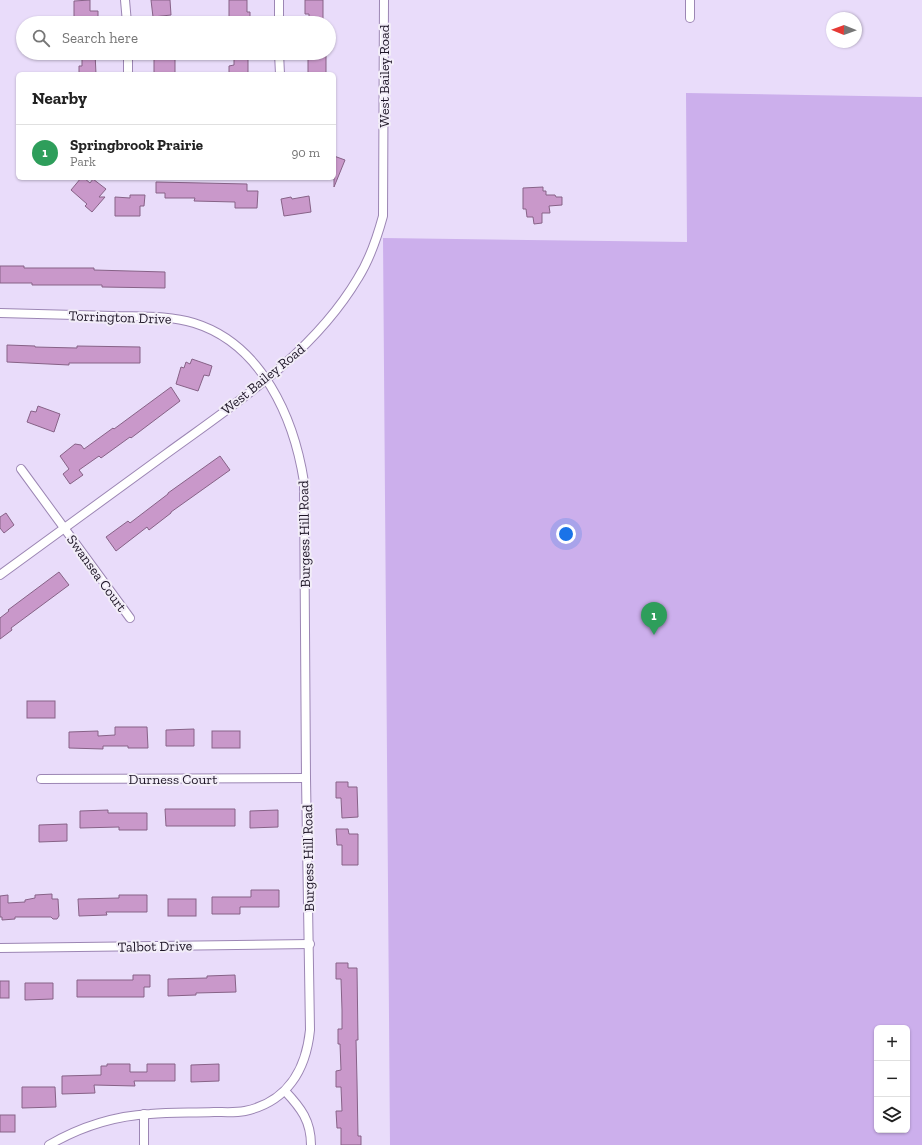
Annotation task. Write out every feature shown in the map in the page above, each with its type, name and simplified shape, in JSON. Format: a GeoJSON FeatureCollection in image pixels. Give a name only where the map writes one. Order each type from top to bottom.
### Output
{"type":"FeatureCollection","features":[{"type":"Feature","properties":{"kind":"street"},"geometry":{"type":"LineString","coordinates":[[125,0],[126,16]]}},
{"type":"Feature","properties":{"kind":"street"},"geometry":{"type":"LineString","coordinates":[[279,0],[279,16]]}},
{"type":"Feature","properties":{"kind":"street","name":"West Bailey Road"},"geometry":{"type":"LineString","coordinates":[[0,575],[234,404],[293,357],[328,320],[359,278],[377,239],[383,216],[384,0]]}},
{"type":"Feature","properties":{"kind":"street"},"geometry":{"type":"LineString","coordinates":[[690,0],[690,18]]}},
{"type":"Feature","properties":{"kind":"street"},"geometry":{"type":"LineString","coordinates":[[128,60],[128,72]]}},
{"type":"Feature","properties":{"kind":"street"},"geometry":{"type":"LineString","coordinates":[[280,60],[280,72]]}},
{"type":"Feature","properties":{"kind":"street","name":"Torrington Drive"},"geometry":{"type":"LineString","coordinates":[[0,313],[157,317],[184,321],[205,327],[237,346],[246,353],[266,379]]}},
{"type":"Feature","properties":{"kind":"street","name":"Burgess Hill Road"},"geometry":{"type":"LineString","coordinates":[[49,1145],[83,1128],[106,1120],[144,1114],[244,1111],[259,1106],[276,1097],[285,1090],[300,1069],[308,1047],[310,1030],[310,944],[306,778],[304,482],[301,461],[290,425],[266,379]]}},
{"type":"Feature","properties":{"kind":"street","name":"Swansea Court"},"geometry":{"type":"LineString","coordinates":[[21,469],[130,618]]}},
{"type":"Feature","properties":{"kind":"street","name":"Durness Court"},"geometry":{"type":"LineString","coordinates":[[41,779],[306,778]]}},
{"type":"Feature","properties":{"kind":"street","name":"Talbot Drive"},"geometry":{"type":"LineString","coordinates":[[0,948],[310,944]]}},
{"type":"Feature","properties":{"kind":"street"},"geometry":{"type":"LineString","coordinates":[[285,1090],[304,1113],[310,1131],[311,1145]]}},
{"type":"Feature","properties":{"kind":"street"},"geometry":{"type":"LineString","coordinates":[[144,1114],[144,1145]]}},
{"type":"Feature","properties":{"kind":"shaded area"},"geometry":{"type":"Polygon","coordinates":[[[686,93],[922,97],[922,1145],[390,1145],[383,238],[687,242],[686,93]]]}},
{"type":"Feature","properties":{"kind":"building"},"geometry":{"type":"Polygon","coordinates":[[[90,0],[90,11],[98,11],[98,16],[74,16],[74,1],[90,0]]]}},
{"type":"Feature","properties":{"kind":"building"},"geometry":{"type":"Polygon","coordinates":[[[151,0],[170,0],[171,15],[153,16],[151,0]]]}},
{"type":"Feature","properties":{"kind":"building"},"geometry":{"type":"Polygon","coordinates":[[[229,0],[247,0],[247,12],[250,12],[250,16],[229,16],[229,0]]]}},
{"type":"Feature","properties":{"kind":"building"},"geometry":{"type":"Polygon","coordinates":[[[305,0],[323,0],[323,16],[309,16],[309,14],[305,14],[305,0]]]}},
{"type":"Feature","properties":{"kind":"building"},"geometry":{"type":"Polygon","coordinates":[[[82,60],[95,60],[96,72],[79,72],[79,66],[82,66],[82,60]]]}},
{"type":"Feature","properties":{"kind":"building"},"geometry":{"type":"Polygon","coordinates":[[[154,60],[175,60],[175,72],[154,72],[154,60]]]}},
{"type":"Feature","properties":{"kind":"building"},"geometry":{"type":"Polygon","coordinates":[[[234,60],[248,60],[248,72],[229,72],[229,66],[234,65],[234,60]]]}},
{"type":"Feature","properties":{"kind":"building"},"geometry":{"type":"Polygon","coordinates":[[[308,60],[326,60],[326,72],[308,72],[308,60]]]}},
{"type":"Feature","properties":{"kind":"building"},"geometry":{"type":"Polygon","coordinates":[[[336,157],[345,160],[334,187],[334,180],[336,180],[336,157]]]}},
{"type":"Feature","properties":{"kind":"building"},"geometry":{"type":"Polygon","coordinates":[[[79,180],[86,180],[90,183],[94,180],[106,189],[99,197],[105,197],[92,212],[85,206],[87,204],[71,190],[79,180]]]}},
{"type":"Feature","properties":{"kind":"building"},"geometry":{"type":"Polygon","coordinates":[[[156,182],[247,184],[247,191],[258,191],[257,208],[235,208],[235,202],[194,201],[195,198],[165,198],[165,193],[156,193],[156,182]]]}},
{"type":"Feature","properties":{"kind":"building"},"geometry":{"type":"Polygon","coordinates":[[[543,187],[543,191],[546,191],[546,195],[562,197],[562,205],[549,206],[550,213],[542,213],[542,223],[534,224],[533,217],[527,217],[526,209],[523,209],[523,188],[543,187]]]}},
{"type":"Feature","properties":{"kind":"building"},"geometry":{"type":"Polygon","coordinates":[[[130,195],[145,195],[144,206],[140,206],[140,216],[115,216],[115,197],[130,198],[130,195]]]}},
{"type":"Feature","properties":{"kind":"building"},"geometry":{"type":"Polygon","coordinates":[[[309,196],[311,212],[284,216],[281,199],[309,196]]]}},
{"type":"Feature","properties":{"kind":"building"},"geometry":{"type":"Polygon","coordinates":[[[0,266],[24,266],[24,268],[94,268],[94,270],[165,272],[165,288],[0,283],[0,266]]]}},
{"type":"Feature","properties":{"kind":"building"},"geometry":{"type":"Polygon","coordinates":[[[7,345],[77,348],[77,346],[140,347],[140,363],[69,363],[69,365],[7,362],[7,345]]]}},
{"type":"Feature","properties":{"kind":"building"},"geometry":{"type":"Polygon","coordinates":[[[192,359],[212,366],[209,376],[204,375],[198,391],[176,384],[181,367],[184,368],[186,362],[190,364],[192,359]]]}},
{"type":"Feature","properties":{"kind":"building"},"geometry":{"type":"Polygon","coordinates":[[[171,387],[180,401],[131,438],[130,437],[101,458],[99,456],[79,470],[83,475],[70,484],[63,474],[69,469],[60,456],[75,444],[81,445],[84,449],[171,387]]]}},
{"type":"Feature","properties":{"kind":"building"},"geometry":{"type":"Polygon","coordinates":[[[38,406],[60,414],[54,432],[27,422],[31,411],[36,412],[38,406]]]}},
{"type":"Feature","properties":{"kind":"building"},"geometry":{"type":"Polygon","coordinates":[[[220,456],[230,470],[171,512],[149,530],[147,527],[116,551],[106,537],[128,521],[130,523],[168,493],[220,456]]]}},
{"type":"Feature","properties":{"kind":"building"},"geometry":{"type":"Polygon","coordinates":[[[6,513],[14,525],[4,533],[0,528],[0,517],[6,513]]]}},
{"type":"Feature","properties":{"kind":"building"},"geometry":{"type":"Polygon","coordinates":[[[59,572],[69,585],[11,628],[12,630],[0,639],[0,618],[9,611],[8,610],[59,572]]]}},
{"type":"Feature","properties":{"kind":"building"},"geometry":{"type":"Polygon","coordinates":[[[27,701],[55,701],[55,718],[27,718],[27,701]]]}},
{"type":"Feature","properties":{"kind":"building"},"geometry":{"type":"Polygon","coordinates":[[[115,727],[147,727],[148,748],[103,746],[103,749],[69,748],[69,732],[98,731],[98,736],[115,735],[115,727]]]}},
{"type":"Feature","properties":{"kind":"building"},"geometry":{"type":"Polygon","coordinates":[[[194,729],[194,746],[166,746],[166,730],[194,729]]]}},
{"type":"Feature","properties":{"kind":"building"},"geometry":{"type":"Polygon","coordinates":[[[212,731],[240,731],[240,748],[212,748],[212,731]]]}},
{"type":"Feature","properties":{"kind":"building"},"geometry":{"type":"Polygon","coordinates":[[[336,782],[348,782],[348,787],[357,787],[358,817],[342,818],[341,798],[336,798],[336,782]]]}},
{"type":"Feature","properties":{"kind":"building"},"geometry":{"type":"Polygon","coordinates":[[[165,809],[235,809],[235,826],[166,826],[165,809]]]}},
{"type":"Feature","properties":{"kind":"building"},"geometry":{"type":"Polygon","coordinates":[[[108,810],[108,813],[147,813],[147,830],[119,830],[119,827],[80,828],[80,811],[108,810]]]}},
{"type":"Feature","properties":{"kind":"building"},"geometry":{"type":"Polygon","coordinates":[[[278,810],[278,827],[250,828],[250,811],[278,810]]]}},
{"type":"Feature","properties":{"kind":"building"},"geometry":{"type":"Polygon","coordinates":[[[67,824],[67,841],[39,842],[39,825],[67,824]]]}},
{"type":"Feature","properties":{"kind":"building"},"geometry":{"type":"Polygon","coordinates":[[[336,829],[348,829],[349,834],[358,834],[358,865],[342,865],[342,845],[337,845],[336,829]]]}},
{"type":"Feature","properties":{"kind":"building"},"geometry":{"type":"Polygon","coordinates":[[[251,890],[279,890],[279,907],[240,907],[240,914],[212,914],[212,897],[251,897],[251,890]]]}},
{"type":"Feature","properties":{"kind":"building"},"geometry":{"type":"Polygon","coordinates":[[[52,894],[52,899],[58,899],[59,916],[57,919],[53,919],[51,917],[15,917],[15,919],[2,920],[2,917],[0,917],[0,896],[8,895],[8,903],[25,902],[25,900],[35,898],[35,895],[52,894]]]}},
{"type":"Feature","properties":{"kind":"building"},"geometry":{"type":"Polygon","coordinates":[[[119,895],[147,895],[147,912],[106,912],[107,915],[79,916],[78,899],[119,898],[119,895]]]}},
{"type":"Feature","properties":{"kind":"building"},"geometry":{"type":"Polygon","coordinates":[[[168,899],[196,899],[196,916],[168,916],[168,899]]]}},
{"type":"Feature","properties":{"kind":"building"},"geometry":{"type":"Polygon","coordinates":[[[336,963],[348,963],[348,968],[357,968],[358,1040],[356,1040],[358,1136],[361,1136],[361,1145],[341,1145],[341,1128],[337,1128],[336,1111],[342,1111],[341,1087],[336,1087],[336,1071],[341,1070],[338,1029],[342,1029],[342,1010],[341,979],[336,979],[336,963]]]}},
{"type":"Feature","properties":{"kind":"building"},"geometry":{"type":"Polygon","coordinates":[[[133,975],[150,975],[150,987],[144,987],[144,997],[77,997],[77,980],[133,980],[133,975]]]}},
{"type":"Feature","properties":{"kind":"building"},"geometry":{"type":"Polygon","coordinates":[[[235,975],[236,992],[196,993],[196,995],[168,996],[168,979],[207,978],[207,976],[235,975]]]}},
{"type":"Feature","properties":{"kind":"building"},"geometry":{"type":"Polygon","coordinates":[[[0,981],[9,981],[9,998],[0,998],[0,981]]]}},
{"type":"Feature","properties":{"kind":"building"},"geometry":{"type":"Polygon","coordinates":[[[25,983],[53,983],[53,999],[25,1000],[25,983]]]}},
{"type":"Feature","properties":{"kind":"building"},"geometry":{"type":"Polygon","coordinates":[[[107,1064],[130,1064],[130,1072],[147,1072],[147,1064],[175,1064],[175,1081],[134,1081],[135,1086],[94,1085],[95,1093],[62,1094],[62,1076],[101,1075],[101,1066],[107,1066],[107,1064]]]}},
{"type":"Feature","properties":{"kind":"building"},"geometry":{"type":"Polygon","coordinates":[[[219,1064],[219,1081],[191,1082],[191,1065],[219,1064]]]}},
{"type":"Feature","properties":{"kind":"building"},"geometry":{"type":"Polygon","coordinates":[[[22,1087],[55,1087],[56,1107],[22,1108],[22,1087]]]}},
{"type":"Feature","properties":{"kind":"building"},"geometry":{"type":"Polygon","coordinates":[[[0,1115],[15,1115],[15,1132],[0,1132],[0,1115]]]}},
{"type":"Feature","properties":{"kind":"place","name":"Springbrook Prairie"},"geometry":{"type":"Point","coordinates":[654,635]}}]}
